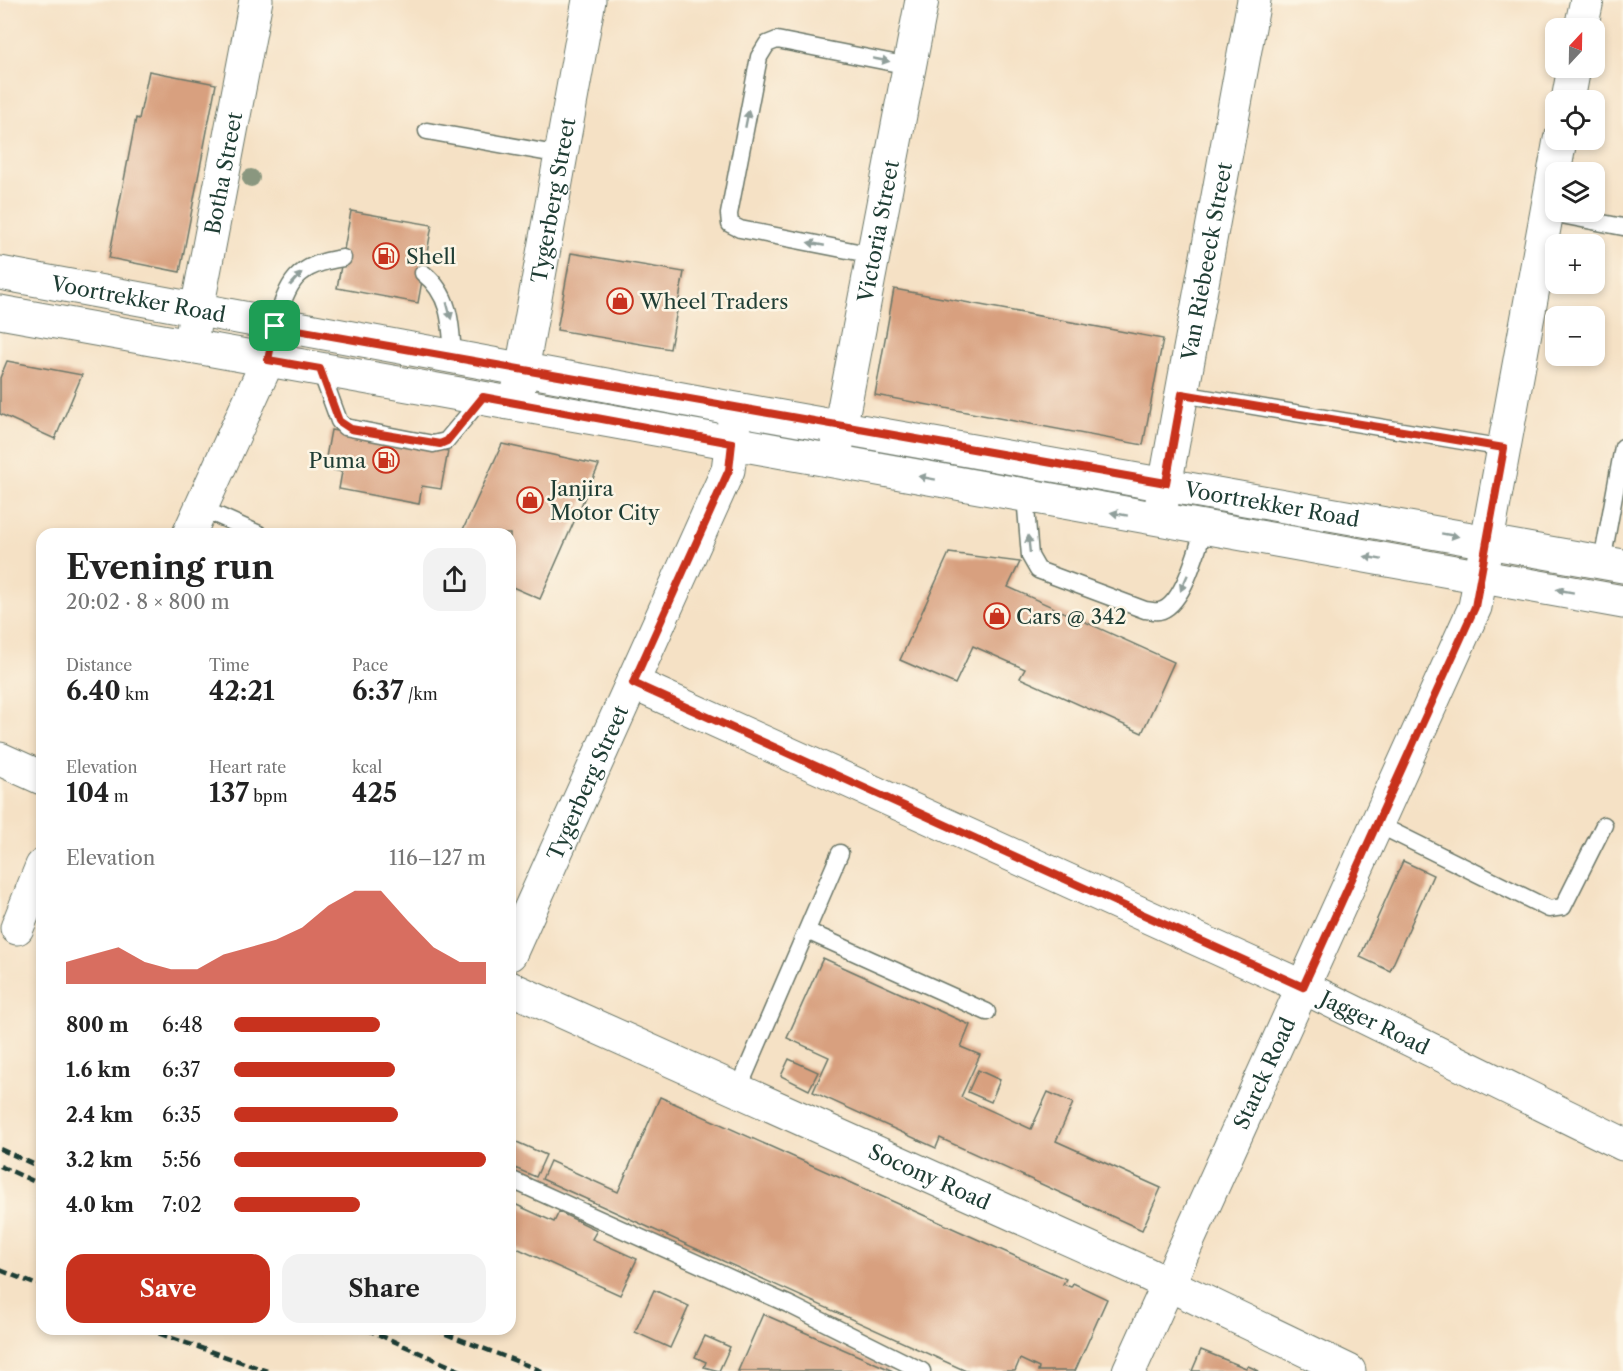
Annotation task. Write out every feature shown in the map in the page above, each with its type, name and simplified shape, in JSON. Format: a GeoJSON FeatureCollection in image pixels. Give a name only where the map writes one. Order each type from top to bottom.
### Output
{"type":"FeatureCollection","features":[{"type":"Feature","properties":{"kind":"street","name":"Botha Street"},"geometry":{"type":"LineString","coordinates":[[190,346],[256,0]]}},
{"type":"Feature","properties":{"kind":"street","name":"Tygerberg Street"},"geometry":{"type":"LineString","coordinates":[[516,403],[589,0]]}},
{"type":"Feature","properties":{"kind":"street","name":"Victoria Street"},"geometry":{"type":"LineString","coordinates":[[834,461],[922,0]]}},
{"type":"Feature","properties":{"kind":"street","name":"Van Riebeeck Street"},"geometry":{"type":"LineString","coordinates":[[1159,521],[1254,0]]}},
{"type":"Feature","properties":{"kind":"street"},"geometry":{"type":"LineString","coordinates":[[1583,18],[1587,0]]}},
{"type":"Feature","properties":{"kind":"street","name":"Starck Road"},"geometry":{"type":"LineString","coordinates":[[1129,1371],[1475,607],[1545,218]]}},
{"type":"Feature","properties":{"kind":"street","name":"Voortrekker Road"},"geometry":{"type":"LineString","coordinates":[[0,273],[275,326],[1613,564]]}},
{"type":"Feature","properties":{"kind":"street","name":"Voortrekker Road"},"geometry":{"type":"LineString","coordinates":[[0,312],[483,397],[1159,521],[1623,602]]}},
{"type":"Feature","properties":{"kind":"street"},"geometry":{"type":"LineString","coordinates":[[195,521],[268,360],[275,326]]}},
{"type":"Feature","properties":{"kind":"street","name":"Tygerberg Street"},"geometry":{"type":"LineString","coordinates":[[516,941],[729,470],[736,409]]}},
{"type":"Feature","properties":{"kind":"street","name":"Jagger Road"},"geometry":{"type":"LineString","coordinates":[[633,683],[1303,987],[1623,1144]]}},
{"type":"Feature","properties":{"kind":"street"},"geometry":{"type":"LineString","coordinates":[[0,759],[36,775]]}},
{"type":"Feature","properties":{"kind":"street"},"geometry":{"type":"LineString","coordinates":[[17,928],[36,881]]}},
{"type":"Feature","properties":{"kind":"street","name":"Socony Road"},"geometry":{"type":"LineString","coordinates":[[516,991],[1168,1285],[1349,1371]]}},
{"type":"Feature","properties":{"kind":"lane"},"geometry":{"type":"LineString","coordinates":[[873,255],[740,229],[730,224],[729,214],[759,57],[767,44],[777,40],[909,66]]}},
{"type":"Feature","properties":{"kind":"lane"},"geometry":{"type":"LineString","coordinates":[[427,131],[561,155]]}},
{"type":"Feature","properties":{"kind":"lane"},"geometry":{"type":"LineString","coordinates":[[1597,222],[1623,227]]}},
{"type":"Feature","properties":{"kind":"lane"},"geometry":{"type":"LineString","coordinates":[[275,326],[287,289],[300,273],[318,262],[342,258]]}},
{"type":"Feature","properties":{"kind":"lane"},"geometry":{"type":"LineString","coordinates":[[423,273],[436,283],[446,300],[451,319],[453,357]]}},
{"type":"Feature","properties":{"kind":"lane"},"geometry":{"type":"LineString","coordinates":[[320,369],[339,421],[345,427],[433,444],[447,441],[483,397]]}},
{"type":"Feature","properties":{"kind":"lane"},"geometry":{"type":"LineString","coordinates":[[1182,394],[1504,448]]}},
{"type":"Feature","properties":{"kind":"lane"},"geometry":{"type":"LineString","coordinates":[[1613,564],[1623,447]]}},
{"type":"Feature","properties":{"kind":"lane"},"geometry":{"type":"LineString","coordinates":[[1025,496],[1030,556],[1038,570],[1145,610],[1165,609],[1177,597],[1204,529]]}},
{"type":"Feature","properties":{"kind":"lane"},"geometry":{"type":"LineString","coordinates":[[195,521],[229,528]]}},
{"type":"Feature","properties":{"kind":"lane"},"geometry":{"type":"LineString","coordinates":[[1377,824],[1549,909],[1563,907],[1604,825]]}},
{"type":"Feature","properties":{"kind":"lane"},"geometry":{"type":"LineString","coordinates":[[738,1090],[840,853]]}},
{"type":"Feature","properties":{"kind":"lane"},"geometry":{"type":"LineString","coordinates":[[807,931],[987,1012]]}},
{"type":"Feature","properties":{"kind":"lane"},"geometry":{"type":"LineString","coordinates":[[516,1182],[790,1305],[922,1371]]}},
{"type":"Feature","properties":{"kind":"building"},"geometry":{"type":"Polygon","coordinates":[[[149,71],[216,84],[180,272],[109,258],[136,118],[139,119],[149,71]]]}},
{"type":"Feature","properties":{"kind":"building"},"geometry":{"type":"Polygon","coordinates":[[[351,211],[432,225],[418,303],[337,288],[351,211]]]}},
{"type":"Feature","properties":{"kind":"building","name":"Wheel Traders"},"geometry":{"type":"Polygon","coordinates":[[[571,253],[684,272],[670,349],[557,330],[571,253]]]}},
{"type":"Feature","properties":{"kind":"building"},"geometry":{"type":"Polygon","coordinates":[[[894,289],[1163,339],[1143,445],[875,395],[894,289]]]}},
{"type":"Feature","properties":{"kind":"building"},"geometry":{"type":"Polygon","coordinates":[[[7,361],[82,375],[55,439],[0,414],[0,378],[7,361]]]}},
{"type":"Feature","properties":{"kind":"building","name":"Puma"},"geometry":{"type":"Polygon","coordinates":[[[331,430],[448,451],[441,489],[422,486],[419,504],[339,489],[342,472],[324,468],[331,430]]]}},
{"type":"Feature","properties":{"kind":"building","name":"Janjira Motor City"},"geometry":{"type":"Polygon","coordinates":[[[502,444],[599,465],[540,599],[516,589],[516,528],[464,528],[502,444]]]}},
{"type":"Feature","properties":{"kind":"building","name":"Cars @ 342"},"geometry":{"type":"Polygon","coordinates":[[[949,553],[1020,562],[1008,587],[1174,662],[1142,733],[1020,678],[1025,669],[973,646],[955,684],[900,660],[949,553]]]}},
{"type":"Feature","properties":{"kind":"building"},"geometry":{"type":"Polygon","coordinates":[[[1403,861],[1433,875],[1390,971],[1360,957],[1403,861]]]}},
{"type":"Feature","properties":{"kind":"building"},"geometry":{"type":"Polygon","coordinates":[[[823,958],[970,1025],[961,1047],[980,1055],[961,1097],[1031,1129],[1048,1092],[1073,1103],[1056,1141],[1161,1188],[1142,1230],[940,1138],[936,1148],[813,1092],[829,1057],[787,1038],[823,958]]]}},
{"type":"Feature","properties":{"kind":"building"},"geometry":{"type":"Polygon","coordinates":[[[789,1059],[818,1072],[809,1090],[781,1076],[789,1059]]]}},
{"type":"Feature","properties":{"kind":"building"},"geometry":{"type":"Polygon","coordinates":[[[978,1070],[1000,1080],[991,1102],[968,1092],[978,1070]]]}},
{"type":"Feature","properties":{"kind":"building"},"geometry":{"type":"Polygon","coordinates":[[[660,1097],[1066,1279],[1063,1284],[1071,1287],[1073,1283],[1107,1299],[1075,1371],[1038,1371],[1039,1368],[1020,1359],[1015,1371],[966,1371],[542,1179],[550,1161],[618,1192],[660,1097]]]}},
{"type":"Feature","properties":{"kind":"building"},"geometry":{"type":"Polygon","coordinates":[[[516,1142],[546,1155],[536,1177],[516,1169],[516,1142]]]}},
{"type":"Feature","properties":{"kind":"building"},"geometry":{"type":"Polygon","coordinates":[[[516,1205],[554,1222],[559,1212],[597,1230],[592,1239],[637,1259],[620,1295],[516,1248],[516,1205]]]}},
{"type":"Feature","properties":{"kind":"building"},"geometry":{"type":"Polygon","coordinates":[[[654,1290],[689,1306],[670,1348],[635,1332],[654,1290]]]}},
{"type":"Feature","properties":{"kind":"building"},"geometry":{"type":"Polygon","coordinates":[[[763,1314],[893,1371],[738,1371],[763,1314]]]}},
{"type":"Feature","properties":{"kind":"building"},"geometry":{"type":"Polygon","coordinates":[[[705,1336],[730,1347],[719,1371],[704,1367],[706,1362],[695,1357],[705,1336]]]}},
{"type":"Feature","properties":{"kind":"building"},"geometry":{"type":"Polygon","coordinates":[[[1201,1350],[1246,1368],[1248,1366],[1259,1371],[1192,1371],[1201,1350]]]}},
{"type":"Feature","properties":{"kind":"railway"},"geometry":{"type":"LineString","coordinates":[[0,1149],[36,1165]]}},
{"type":"Feature","properties":{"kind":"railway"},"geometry":{"type":"LineString","coordinates":[[0,1166],[36,1182]]}},
{"type":"Feature","properties":{"kind":"railway"},"geometry":{"type":"LineString","coordinates":[[0,1270],[36,1285]]}},
{"type":"Feature","properties":{"kind":"railway"},"geometry":{"type":"LineString","coordinates":[[163,1335],[267,1371]]}},
{"type":"Feature","properties":{"kind":"railway"},"geometry":{"type":"LineString","coordinates":[[380,1335],[461,1371]]}},
{"type":"Feature","properties":{"kind":"railway"},"geometry":{"type":"LineString","coordinates":[[449,1335],[542,1371]]}},
{"type":"Feature","properties":{"kind":"place","name":"Shell"},"geometry":{"type":"Point","coordinates":[386,256]}},
{"type":"Feature","properties":{"kind":"place","name":"Wheel Traders"},"geometry":{"type":"Point","coordinates":[620,301]}},
{"type":"Feature","properties":{"kind":"place","name":"Puma"},"geometry":{"type":"Point","coordinates":[386,460]}},
{"type":"Feature","properties":{"kind":"place","name":"Janjira Motor City"},"geometry":{"type":"Point","coordinates":[530,500]}},
{"type":"Feature","properties":{"kind":"place","name":"Cars @ 342"},"geometry":{"type":"Point","coordinates":[997,616]}},
{"type":"Feature","properties":{"kind":"route"},"geometry":{"type":"LineString","coordinates":[[275,326],[1166,483],[1182,394],[1504,448],[1475,607],[1303,987],[633,683],[729,470],[732,443],[483,397],[447,441],[440,444],[351,429],[339,421],[320,369],[268,360],[275,326]]}}]}
